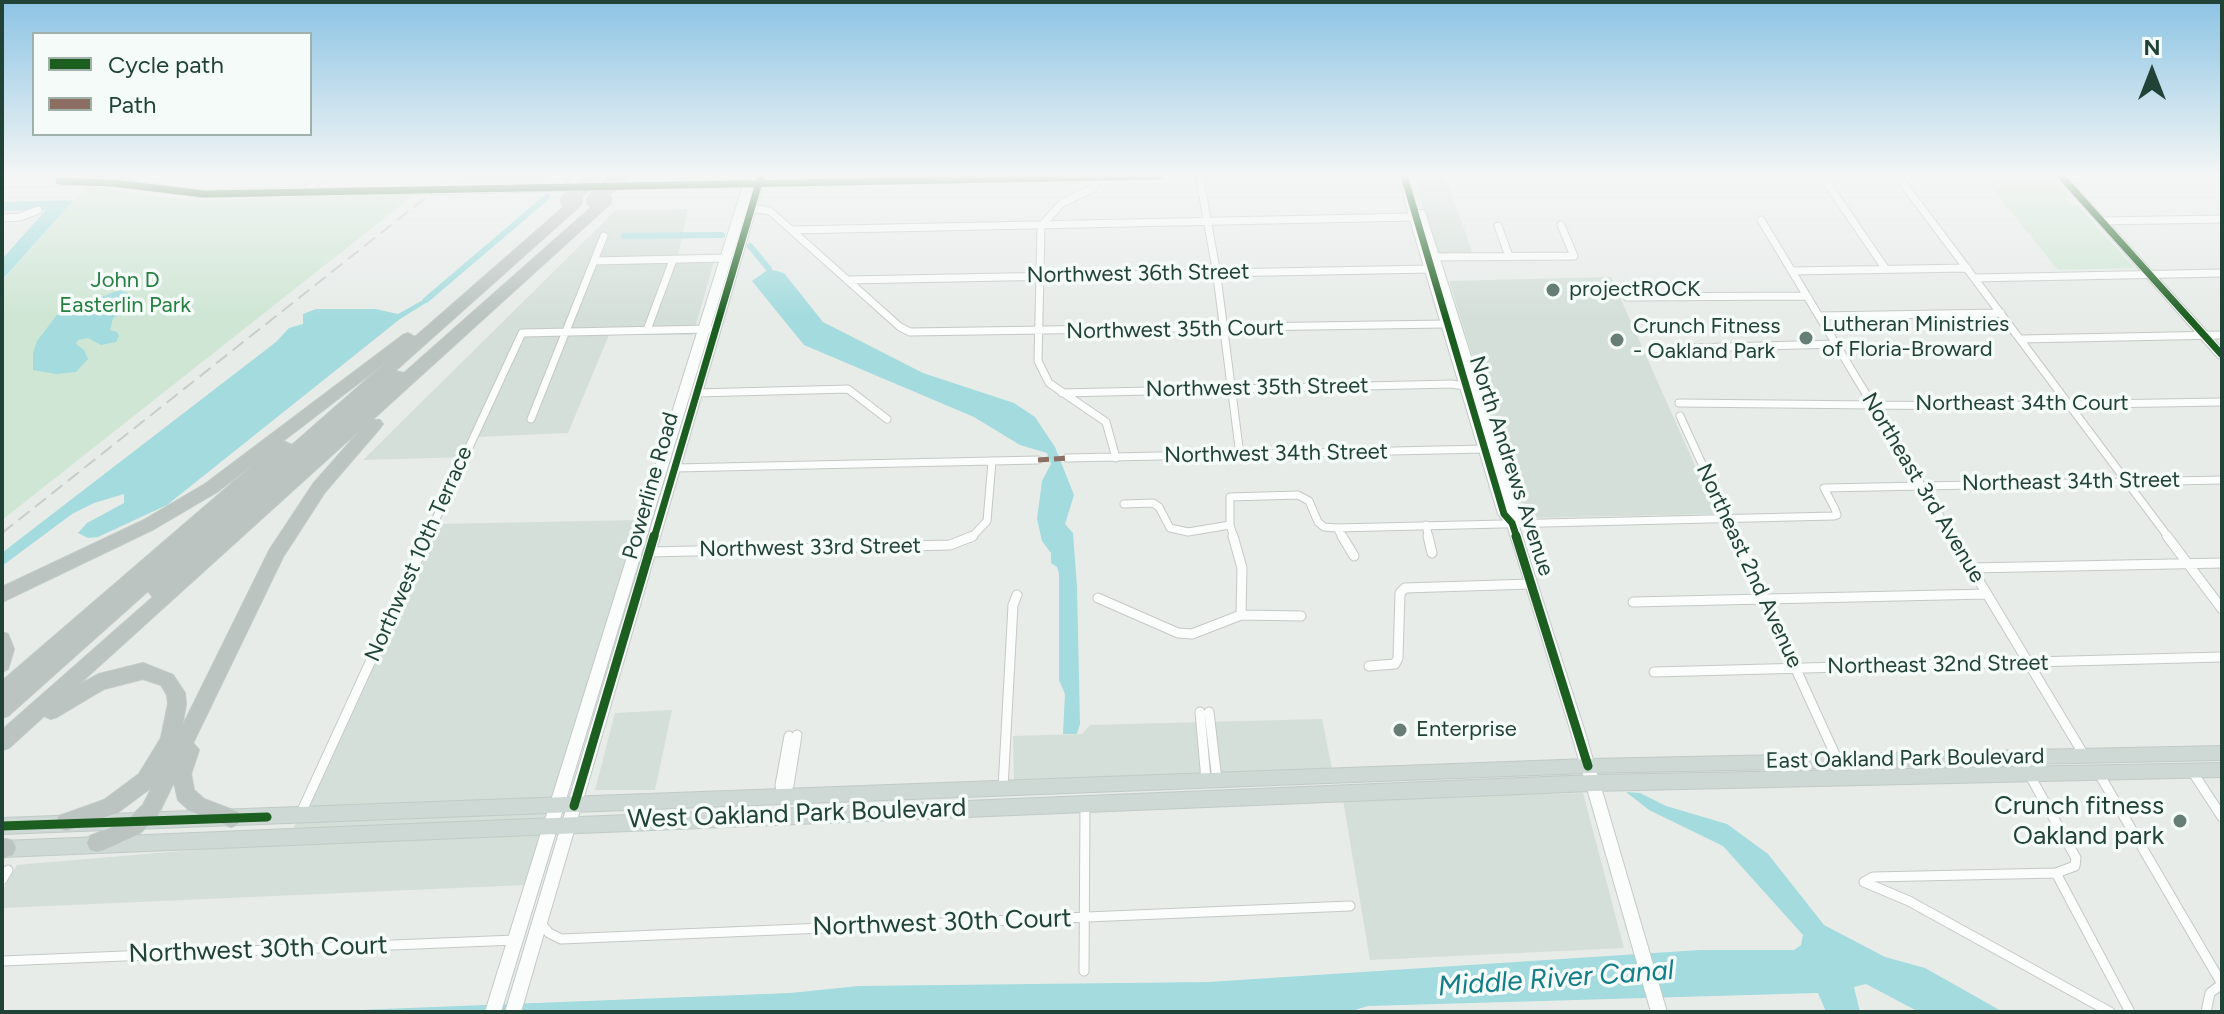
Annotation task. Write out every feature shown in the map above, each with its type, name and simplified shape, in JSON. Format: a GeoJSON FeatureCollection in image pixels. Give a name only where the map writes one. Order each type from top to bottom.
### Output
{"type":"FeatureCollection","features":[{"type":"Feature","properties":{"kind":"highway"},"geometry":{"type":"LineString","coordinates":[[2,692],[408,338],[545,223]]}},
{"type":"Feature","properties":{"kind":"highway"},"geometry":{"type":"LineString","coordinates":[[2,710],[547,223]]}},
{"type":"Feature","properties":{"kind":"highway"},"geometry":{"type":"LineString","coordinates":[[2,728],[573,223]]}},
{"type":"Feature","properties":{"kind":"highway"},"geometry":{"type":"LineString","coordinates":[[2,742],[400,388],[576,223]]}},
{"type":"Feature","properties":{"kind":"highway"},"geometry":{"type":"LineString","coordinates":[[97,843],[142,820],[156,801],[257,587],[310,500],[367,432],[457,345],[488,308]]}},
{"type":"Feature","properties":{"kind":"highway"},"geometry":{"type":"LineString","coordinates":[[400,388],[461,319]]}},
{"type":"Feature","properties":{"kind":"highway"},"geometry":{"type":"LineString","coordinates":[[2,595],[118,540],[225,479],[335,391],[408,338]]}},
{"type":"Feature","properties":{"kind":"highway"},"geometry":{"type":"LineString","coordinates":[[211,510],[305,442]]}},
{"type":"Feature","properties":{"kind":"highway"},"geometry":{"type":"LineString","coordinates":[[2,588],[118,540]]}},
{"type":"Feature","properties":{"kind":"highway"},"geometry":{"type":"LineString","coordinates":[[2,639],[5,649],[2,664]]}},
{"type":"Feature","properties":{"kind":"highway"},"geometry":{"type":"LineString","coordinates":[[2,751],[56,707],[99,682],[143,671],[167,680],[176,693],[176,718],[167,748],[152,773],[118,802],[66,822]]}},
{"type":"Feature","properties":{"kind":"highway"},"geometry":{"type":"LineString","coordinates":[[215,680],[185,762],[183,784],[185,794],[197,805],[231,818]]}},
{"type":"Feature","properties":{"kind":"main road","name":"Powerline Road"},"geometry":{"type":"LineString","coordinates":[[495,1004],[703,329],[739,223]]}},
{"type":"Feature","properties":{"kind":"main road","name":"Powerline Road"},"geometry":{"type":"LineString","coordinates":[[513,1010],[747,223]]}},
{"type":"Feature","properties":{"kind":"main road","name":"North Andrews Avenue"},"geometry":{"type":"LineString","coordinates":[[1416,223],[1435,272],[1504,514],[1512,523],[1590,774],[1657,1006]]}},
{"type":"Feature","properties":{"kind":"main road","name":"North Andrews Avenue"},"geometry":{"type":"LineString","coordinates":[[1425,223],[1435,257],[1435,272],[1446,324],[1515,513],[1512,523]]}},
{"type":"Feature","properties":{"kind":"main road"},"geometry":{"type":"LineString","coordinates":[[2103,223],[2222,355]]}},
{"type":"Feature","properties":{"kind":"main road"},"geometry":{"type":"LineString","coordinates":[[1424,250],[1435,257]]}},
{"type":"Feature","properties":{"kind":"main road"},"geometry":{"type":"LineString","coordinates":[[666,448],[669,461],[675,468]]}},
{"type":"Feature","properties":{"kind":"main road"},"geometry":{"type":"LineString","coordinates":[[659,470],[667,475],[670,488]]}},
{"type":"Feature","properties":{"kind":"main road"},"geometry":{"type":"LineString","coordinates":[[626,580],[634,608]]}},
{"type":"Feature","properties":{"kind":"main road"},"geometry":{"type":"LineString","coordinates":[[616,610],[625,615],[629,624]]}},
{"type":"Feature","properties":{"kind":"main road"},"geometry":{"type":"LineString","coordinates":[[2191,770],[2193,760],[2202,753]]}},
{"type":"Feature","properties":{"kind":"main road","name":"East Oakland Park Boulevard"},"geometry":{"type":"LineString","coordinates":[[1590,774],[1838,761],[2222,753]]}},
{"type":"Feature","properties":{"kind":"main road"},"geometry":{"type":"LineString","coordinates":[[2069,773],[2083,766],[2084,756]]}},
{"type":"Feature","properties":{"kind":"main road"},"geometry":{"type":"LineString","coordinates":[[1902,777],[1904,766],[1912,759]]}},
{"type":"Feature","properties":{"kind":"main road"},"geometry":{"type":"LineString","coordinates":[[1816,779],[1835,772],[1838,761]]}},
{"type":"Feature","properties":{"kind":"main road","name":"East Oakland Park Boulevard"},"geometry":{"type":"LineString","coordinates":[[1590,774],[1816,779],[2222,770]]}},
{"type":"Feature","properties":{"kind":"main road","name":"West Oakland Park Boulevard"},"geometry":{"type":"LineString","coordinates":[[2,826],[1351,775],[1590,774]]}},
{"type":"Feature","properties":{"kind":"main road","name":"West Oakland Park Boulevard"},"geometry":{"type":"LineString","coordinates":[[3,849],[1264,796],[1590,774]]}},
{"type":"Feature","properties":{"kind":"main road"},"geometry":{"type":"LineString","coordinates":[[1264,796],[1345,786],[1351,775]]}},
{"type":"Feature","properties":{"kind":"main road"},"geometry":{"type":"LineString","coordinates":[[1085,803],[1098,791],[1147,790],[1153,783]]}},
{"type":"Feature","properties":{"kind":"main road"},"geometry":{"type":"LineString","coordinates":[[934,809],[938,801],[996,798],[1003,789]]}},
{"type":"Feature","properties":{"kind":"main road"},"geometry":{"type":"LineString","coordinates":[[762,816],[775,804],[790,797]]}},
{"type":"Feature","properties":{"kind":"main road"},"geometry":{"type":"LineString","coordinates":[[264,836],[285,828],[300,816]]}},
{"type":"Feature","properties":{"kind":"main road"},"geometry":{"type":"LineString","coordinates":[[515,940],[523,950],[526,963]]}},
{"type":"Feature","properties":{"kind":"street"},"geometry":{"type":"LineString","coordinates":[[785,223],[847,280]]}},
{"type":"Feature","properties":{"kind":"street"},"geometry":{"type":"LineString","coordinates":[[1043,223],[1038,361],[1049,383],[1106,422],[1116,458]]}},
{"type":"Feature","properties":{"kind":"street"},"geometry":{"type":"LineString","coordinates":[[793,230],[1154,223]]}},
{"type":"Feature","properties":{"kind":"street"},"geometry":{"type":"LineString","coordinates":[[1209,223],[1240,455]]}},
{"type":"Feature","properties":{"kind":"street","name":"Northeast 3rd Avenue"},"geometry":{"type":"LineString","coordinates":[[1763,223],[2084,756]]}},
{"type":"Feature","properties":{"kind":"street"},"geometry":{"type":"LineString","coordinates":[[1854,223],[1885,268]]}},
{"type":"Feature","properties":{"kind":"street"},"geometry":{"type":"LineString","coordinates":[[1933,223],[2222,609]]}},
{"type":"Feature","properties":{"kind":"street"},"geometry":{"type":"LineString","coordinates":[[1435,257],[1574,256],[1561,225]]}},
{"type":"Feature","properties":{"kind":"street"},"geometry":{"type":"LineString","coordinates":[[1498,226],[1509,256]]}},
{"type":"Feature","properties":{"kind":"street"},"geometry":{"type":"LineString","coordinates":[[531,419],[604,236]]}},
{"type":"Feature","properties":{"kind":"street"},"geometry":{"type":"LineString","coordinates":[[594,261],[726,258]]}},
{"type":"Feature","properties":{"kind":"street"},"geometry":{"type":"LineString","coordinates":[[647,330],[673,260]]}},
{"type":"Feature","properties":{"kind":"street"},"geometry":{"type":"LineString","coordinates":[[1792,271],[1967,268]]}},
{"type":"Feature","properties":{"kind":"street","name":"Northwest 36th Street"},"geometry":{"type":"LineString","coordinates":[[847,280],[1435,272]]}},
{"type":"Feature","properties":{"kind":"street"},"geometry":{"type":"LineString","coordinates":[[1974,278],[2222,273]]}},
{"type":"Feature","properties":{"kind":"street","name":"Northwest 35th Court"},"geometry":{"type":"LineString","coordinates":[[847,280],[904,331],[1038,332],[1446,324]]}},
{"type":"Feature","properties":{"kind":"street"},"geometry":{"type":"LineString","coordinates":[[1627,297],[1807,296]]}},
{"type":"Feature","properties":{"kind":"street"},"geometry":{"type":"LineString","coordinates":[[1819,316],[2001,313]]}},
{"type":"Feature","properties":{"kind":"street"},"geometry":{"type":"LineString","coordinates":[[565,332],[717,329]]}},
{"type":"Feature","properties":{"kind":"street","name":"Northwest 10th Terrace"},"geometry":{"type":"LineString","coordinates":[[300,816],[363,683],[472,435],[522,333],[565,332]]}},
{"type":"Feature","properties":{"kind":"street"},"geometry":{"type":"LineString","coordinates":[[2021,339],[2222,335]]}},
{"type":"Feature","properties":{"kind":"street"},"geometry":{"type":"LineString","coordinates":[[1651,349],[1836,344]]}},
{"type":"Feature","properties":{"kind":"street","name":"Northwest 35th Street"},"geometry":{"type":"LineString","coordinates":[[1062,393],[1466,383]]}},
{"type":"Feature","properties":{"kind":"street"},"geometry":{"type":"LineString","coordinates":[[697,393],[848,389],[887,419]]}},
{"type":"Feature","properties":{"kind":"street","name":"Northeast 34th Court"},"geometry":{"type":"LineString","coordinates":[[1679,403],[1873,406],[2222,402]]}},
{"type":"Feature","properties":{"kind":"street","name":"Northeast 2nd Avenue"},"geometry":{"type":"LineString","coordinates":[[1680,416],[1838,761]]}},
{"type":"Feature","properties":{"kind":"street","name":"Northwest 34th Street"},"geometry":{"type":"LineString","coordinates":[[1067,458],[1485,449]]}},
{"type":"Feature","properties":{"kind":"street"},"geometry":{"type":"LineString","coordinates":[[675,468],[1038,460]]}},
{"type":"Feature","properties":{"kind":"street","name":"Northwest 33rd Street"},"geometry":{"type":"LineString","coordinates":[[651,552],[950,545],[969,540],[987,521],[992,461]]}},
{"type":"Feature","properties":{"kind":"street","name":"Northeast 34th Street"},"geometry":{"type":"LineString","coordinates":[[1726,519],[1837,515],[1824,488],[2222,480]]}},
{"type":"Feature","properties":{"kind":"street"},"geometry":{"type":"LineString","coordinates":[[1241,615],[1242,568],[1230,525],[1230,497],[1298,495],[1309,501],[1318,522],[1324,527],[1337,528],[1726,519]]}},
{"type":"Feature","properties":{"kind":"street"},"geometry":{"type":"LineString","coordinates":[[1124,504],[1153,503],[1159,507],[1170,528],[1179,532],[1230,525]]}},
{"type":"Feature","properties":{"kind":"street"},"geometry":{"type":"LineString","coordinates":[[1426,525],[1432,553]]}},
{"type":"Feature","properties":{"kind":"street"},"geometry":{"type":"LineString","coordinates":[[1337,528],[1354,556]]}},
{"type":"Feature","properties":{"kind":"street"},"geometry":{"type":"LineString","coordinates":[[1971,568],[2222,563]]}},
{"type":"Feature","properties":{"kind":"street"},"geometry":{"type":"LineString","coordinates":[[1369,666],[1395,664],[1398,658],[1400,593],[1405,588],[1531,584]]}},
{"type":"Feature","properties":{"kind":"street"},"geometry":{"type":"LineString","coordinates":[[1633,602],[1987,594]]}},
{"type":"Feature","properties":{"kind":"street"},"geometry":{"type":"LineString","coordinates":[[1003,789],[1013,605],[1017,595]]}},
{"type":"Feature","properties":{"kind":"street"},"geometry":{"type":"LineString","coordinates":[[1098,598],[1178,633],[1202,632],[1241,615],[1301,616]]}},
{"type":"Feature","properties":{"kind":"street","name":"Northeast 32nd Street"},"geometry":{"type":"LineString","coordinates":[[1654,672],[2222,657]]}},
{"type":"Feature","properties":{"kind":"street"},"geometry":{"type":"LineString","coordinates":[[1204,712],[1212,780]]}},
{"type":"Feature","properties":{"kind":"street"},"geometry":{"type":"LineString","coordinates":[[790,797],[793,735]]}},
{"type":"Feature","properties":{"kind":"street"},"geometry":{"type":"LineString","coordinates":[[2191,770],[2222,817]]}},
{"type":"Feature","properties":{"kind":"street"},"geometry":{"type":"LineString","coordinates":[[2098,772],[2222,984],[2210,993],[2206,1012]]}},
{"type":"Feature","properties":{"kind":"street"},"geometry":{"type":"LineString","coordinates":[[2029,774],[2076,858],[2075,866],[2056,873],[1873,877],[1864,882],[1909,901],[2110,1012]]}},
{"type":"Feature","properties":{"kind":"street"},"geometry":{"type":"LineString","coordinates":[[1084,971],[1085,803]]}},
{"type":"Feature","properties":{"kind":"street"},"geometry":{"type":"LineString","coordinates":[[2056,873],[2130,1012]]}},
{"type":"Feature","properties":{"kind":"street","name":"Northwest 30th Court"},"geometry":{"type":"LineString","coordinates":[[540,922],[549,933],[561,939],[1350,906]]}},
{"type":"Feature","properties":{"kind":"street","name":"Northwest 30th Court"},"geometry":{"type":"LineString","coordinates":[[2,961],[515,940]]}},
{"type":"Feature","properties":{"kind":"shaded area"},"geometry":{"type":"Polygon","coordinates":[[[603,223],[685,223],[678,255],[716,255],[693,335],[609,335],[568,433],[476,437],[467,457],[363,460],[603,223]]]}},
{"type":"Feature","properties":{"kind":"shaded area"},"geometry":{"type":"Polygon","coordinates":[[[1429,223],[1462,223],[1473,254],[1439,255],[1429,223]]]}},
{"type":"Feature","properties":{"kind":"shaded area"},"geometry":{"type":"Polygon","coordinates":[[[1611,277],[1717,514],[1523,518],[1449,281],[1611,277]]]}},
{"type":"Feature","properties":{"kind":"shaded area"},"geometry":{"type":"Polygon","coordinates":[[[639,520],[524,885],[2,908],[2,891],[17,865],[287,842],[440,524],[639,520]]]}},
{"type":"Feature","properties":{"kind":"shaded area"},"geometry":{"type":"Polygon","coordinates":[[[672,710],[655,790],[595,790],[615,713],[672,710]]]}},
{"type":"Feature","properties":{"kind":"shaded area"},"geometry":{"type":"Polygon","coordinates":[[[1322,719],[1332,769],[1014,780],[1013,736],[1082,734],[1090,725],[1322,719]]]}},
{"type":"Feature","properties":{"kind":"shaded area"},"geometry":{"type":"Polygon","coordinates":[[[1583,793],[1624,948],[1370,960],[1343,800],[1583,793]]]}},
{"type":"Feature","properties":{"kind":"green space","name":"John D Easterlin Park"},"geometry":{"type":"Polygon","coordinates":[[[53,223],[378,223],[2,520],[2,281],[53,223]]]}},
{"type":"Feature","properties":{"kind":"green space"},"geometry":{"type":"Polygon","coordinates":[[[2020,223],[2094,223],[2135,268],[2058,270],[2020,223]]]}},
{"type":"Feature","properties":{"kind":"water"},"geometry":{"type":"Polygon","coordinates":[[[34,223],[53,223],[2,280],[2,259],[34,223]]]}},
{"type":"Feature","properties":{"kind":"water"},"geometry":{"type":"Polygon","coordinates":[[[769,269],[784,273],[823,322],[923,373],[1014,403],[1035,417],[1055,447],[1074,495],[1065,524],[1073,533],[1077,587],[1080,724],[1077,734],[1063,734],[1065,694],[1059,680],[1059,574],[1057,567],[1051,563],[1051,553],[1042,541],[1037,519],[1042,481],[1051,464],[1047,453],[1020,445],[974,417],[804,345],[752,281],[769,269]]]}},
{"type":"Feature","properties":{"kind":"water"},"geometry":{"type":"Polygon","coordinates":[[[119,290],[133,295],[138,305],[113,318],[110,330],[119,336],[116,342],[101,345],[88,338],[78,340],[76,344],[84,350],[88,359],[76,372],[56,374],[33,370],[37,341],[57,315],[119,290]]]}},
{"type":"Feature","properties":{"kind":"water"},"geometry":{"type":"Polygon","coordinates":[[[423,300],[429,301],[400,319],[167,505],[98,537],[88,538],[78,533],[87,523],[124,503],[124,494],[94,503],[72,514],[2,566],[2,553],[276,342],[289,328],[303,324],[303,314],[316,309],[376,309],[398,314],[423,300]]]}},
{"type":"Feature","properties":{"kind":"water","name":"Middle River Canal"},"geometry":{"type":"Polygon","coordinates":[[[1626,792],[1640,793],[1666,806],[1727,824],[1768,854],[1824,925],[1885,957],[1925,968],[2003,1012],[1919,1012],[1866,984],[1854,987],[1860,1012],[1826,1012],[1818,993],[1368,1006],[1348,1012],[307,1012],[790,993],[859,986],[1209,982],[1700,950],[1794,950],[1801,945],[1803,935],[1723,846],[1649,810],[1626,792]]]}},
{"type":"Feature","properties":{"kind":"waterway"},"geometry":{"type":"LineString","coordinates":[[426,300],[516,223]]}},
{"type":"Feature","properties":{"kind":"waterway"},"geometry":{"type":"LineString","coordinates":[[624,236],[722,235]]}},
{"type":"Feature","properties":{"kind":"waterway"},"geometry":{"type":"LineString","coordinates":[[750,246],[769,269]]}},
{"type":"Feature","properties":{"kind":"railway"},"geometry":{"type":"LineString","coordinates":[[2,533],[393,223]]}},
{"type":"Feature","properties":{"kind":"marked path"},"geometry":{"type":"LineString","coordinates":[[1038,460],[1067,458]]}},
{"type":"Feature","properties":{"kind":"cycle path"},"geometry":{"type":"LineString","coordinates":[[574,806],[747,223]]}},
{"type":"Feature","properties":{"kind":"cycle path"},"geometry":{"type":"LineString","coordinates":[[1416,223],[1504,514],[1512,523],[1588,766]]}},
{"type":"Feature","properties":{"kind":"cycle path"},"geometry":{"type":"LineString","coordinates":[[2104,223],[2222,355]]}},
{"type":"Feature","properties":{"kind":"cycle path"},"geometry":{"type":"LineString","coordinates":[[2,826],[267,817]]}},
{"type":"Feature","properties":{"kind":"place","name":"projectROCK"},"geometry":{"type":"Point","coordinates":[1553,290]}},
{"type":"Feature","properties":{"kind":"place","name":"Lutheran Ministries of Floria-Broward"},"geometry":{"type":"Point","coordinates":[1806,338]}},
{"type":"Feature","properties":{"kind":"place","name":"Crunch Fitness - Oakland Park"},"geometry":{"type":"Point","coordinates":[1617,340]}},
{"type":"Feature","properties":{"kind":"place","name":"Enterprise"},"geometry":{"type":"Point","coordinates":[1400,730]}},
{"type":"Feature","properties":{"kind":"place","name":"Crunch fitness Oakland park"},"geometry":{"type":"Point","coordinates":[2180,821]}}]}
